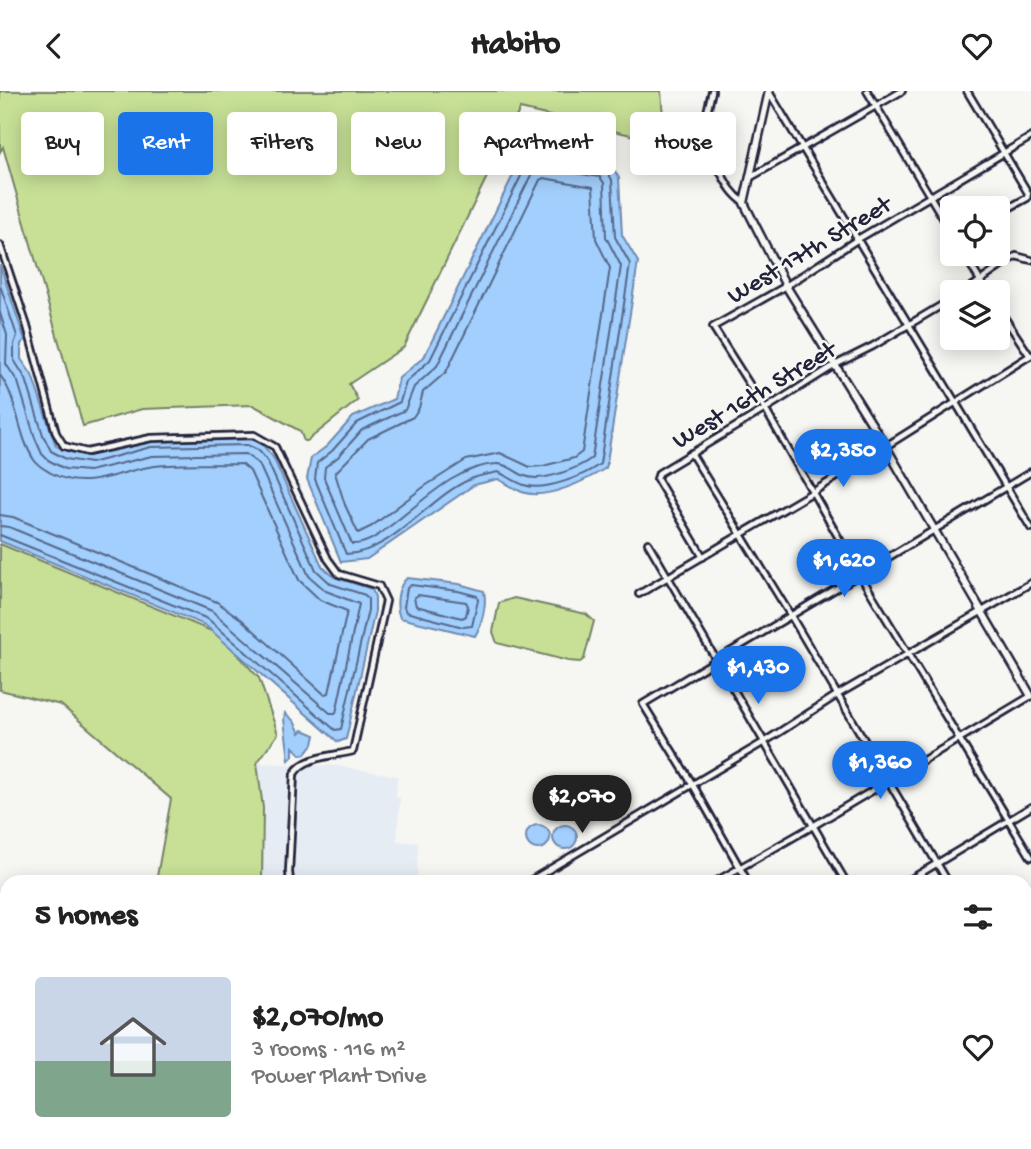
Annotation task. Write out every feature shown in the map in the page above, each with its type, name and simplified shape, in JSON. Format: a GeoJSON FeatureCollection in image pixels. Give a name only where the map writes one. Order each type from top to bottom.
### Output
{"type":"FeatureCollection","features":[{"type":"Feature","properties":{"kind":"street"},"geometry":{"type":"LineString","coordinates":[[712,91],[704,127],[709,155],[734,196],[744,203],[786,286],[886,447],[1031,696],[813,827],[727,875]]}},
{"type":"Feature","properties":{"kind":"street"},"geometry":{"type":"LineString","coordinates":[[744,203],[769,91]]}},
{"type":"Feature","properties":{"kind":"street"},"geometry":{"type":"LineString","coordinates":[[769,91],[1031,528]]}},
{"type":"Feature","properties":{"kind":"street"},"geometry":{"type":"LineString","coordinates":[[867,91],[940,212]]}},
{"type":"Feature","properties":{"kind":"street"},"geometry":{"type":"LineString","coordinates":[[750,177],[902,91]]}},
{"type":"Feature","properties":{"kind":"street"},"geometry":{"type":"LineString","coordinates":[[967,91],[1028,193],[1027,198],[1010,207]]}},
{"type":"Feature","properties":{"kind":"street","name":"West 17th Street"},"geometry":{"type":"LineString","coordinates":[[765,409],[713,327],[786,286],[858,239],[1031,137]]}},
{"type":"Feature","properties":{"kind":"street"},"geometry":{"type":"LineString","coordinates":[[0,245],[27,326],[57,433],[64,446],[87,452],[151,438],[254,435],[275,447],[328,559],[340,574],[379,586],[386,601],[354,751],[307,762],[298,767],[294,774],[289,875]]}},
{"type":"Feature","properties":{"kind":"street"},"geometry":{"type":"LineString","coordinates":[[984,280],[1016,256],[1031,260]]}},
{"type":"Feature","properties":{"kind":"street","name":"West 16th Street"},"geometry":{"type":"LineString","coordinates":[[703,557],[657,479],[663,469],[835,365],[940,306]]}},
{"type":"Feature","properties":{"kind":"street"},"geometry":{"type":"LineString","coordinates":[[639,594],[813,492],[1030,355],[1010,326]]}},
{"type":"Feature","properties":{"kind":"street"},"geometry":{"type":"LineString","coordinates":[[765,409],[860,575],[1031,857]]}},
{"type":"Feature","properties":{"kind":"street"},"geometry":{"type":"LineString","coordinates":[[691,453],[944,875]]}},
{"type":"Feature","properties":{"kind":"street"},"geometry":{"type":"LineString","coordinates":[[744,875],[643,704],[1031,472]]}},
{"type":"Feature","properties":{"kind":"street"},"geometry":{"type":"LineString","coordinates":[[648,543],[842,875]]}},
{"type":"Feature","properties":{"kind":"street"},"geometry":{"type":"LineString","coordinates":[[544,875],[907,653],[1031,583]]}},
{"type":"Feature","properties":{"kind":"street"},"geometry":{"type":"LineString","coordinates":[[918,875],[1031,807]]}},
{"type":"Feature","properties":{"kind":"shaded area"},"geometry":{"type":"Polygon","coordinates":[[[257,763],[338,766],[397,776],[396,797],[400,798],[397,841],[418,843],[417,875],[262,875],[263,808],[257,763]]]}},
{"type":"Feature","properties":{"kind":"green space"},"geometry":{"type":"Polygon","coordinates":[[[0,91],[661,91],[663,112],[630,112],[630,135],[616,132],[616,112],[533,112],[520,109],[519,112],[459,112],[459,175],[488,175],[404,347],[349,384],[358,400],[307,441],[304,441],[300,431],[253,405],[142,409],[83,426],[3,147],[0,152],[0,91]]]}},
{"type":"Feature","properties":{"kind":"green space"},"geometry":{"type":"Polygon","coordinates":[[[0,544],[219,634],[259,678],[278,734],[257,763],[263,808],[262,875],[157,875],[171,799],[61,705],[0,690],[0,544]]]}},
{"type":"Feature","properties":{"kind":"green space"},"geometry":{"type":"Polygon","coordinates":[[[514,598],[586,614],[594,621],[584,659],[580,662],[568,661],[497,643],[493,632],[499,603],[514,598]]]}},
{"type":"Feature","properties":{"kind":"water"},"geometry":{"type":"Polygon","coordinates":[[[616,173],[619,178],[622,235],[638,262],[606,468],[577,483],[543,494],[522,492],[498,479],[474,485],[367,559],[341,562],[307,479],[311,458],[327,446],[353,417],[394,399],[399,378],[424,357],[513,175],[616,173]]]}},
{"type":"Feature","properties":{"kind":"water"},"geometry":{"type":"Polygon","coordinates":[[[0,265],[25,340],[21,344],[21,359],[32,375],[56,446],[69,452],[92,454],[150,440],[249,438],[262,444],[273,457],[322,566],[334,577],[372,589],[375,611],[346,739],[338,742],[205,625],[0,541],[0,265]]]}},
{"type":"Feature","properties":{"kind":"water"},"geometry":{"type":"Polygon","coordinates":[[[407,578],[459,584],[484,591],[483,614],[475,636],[400,618],[398,596],[407,578]]]}},
{"type":"Feature","properties":{"kind":"water"},"geometry":{"type":"Polygon","coordinates":[[[285,713],[294,721],[300,733],[303,730],[315,735],[313,744],[305,754],[301,755],[293,747],[293,756],[289,760],[284,719],[285,713]]]}},
{"type":"Feature","properties":{"kind":"water"},"geometry":{"type":"Polygon","coordinates":[[[538,825],[546,829],[550,837],[546,845],[538,849],[530,845],[526,837],[530,829],[538,825]]]}},
{"type":"Feature","properties":{"kind":"water"},"geometry":{"type":"Polygon","coordinates":[[[565,825],[573,829],[577,837],[573,845],[565,849],[557,845],[553,837],[557,829],[565,825]]]}}]}
